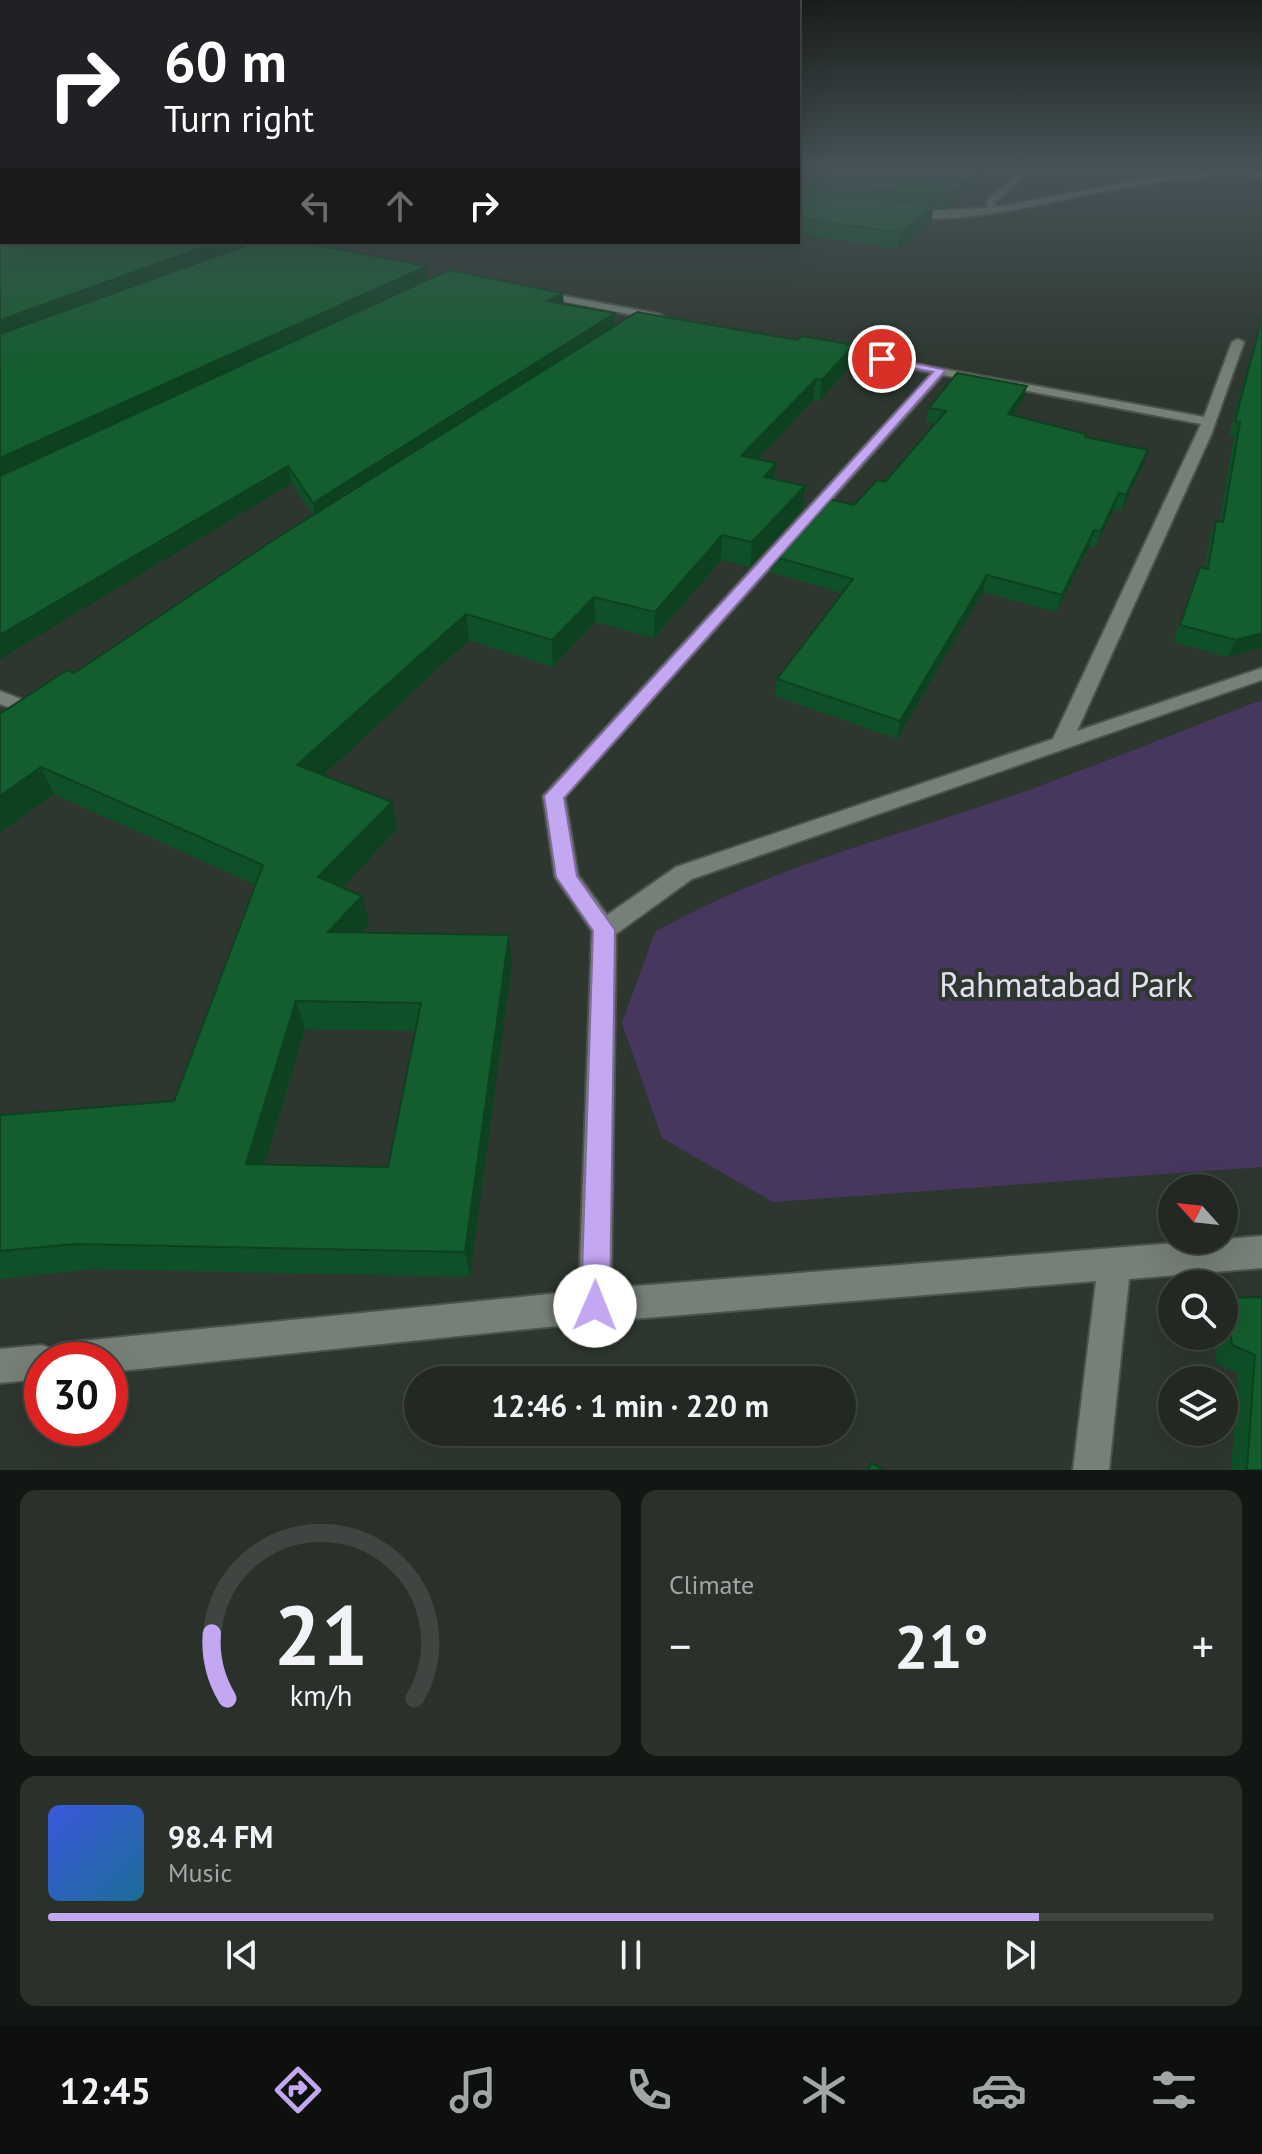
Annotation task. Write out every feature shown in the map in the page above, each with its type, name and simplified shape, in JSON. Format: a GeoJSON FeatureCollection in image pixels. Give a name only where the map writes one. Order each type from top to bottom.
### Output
{"type":"FeatureCollection","features":[{"type":"Feature","properties":{"kind":"street"},"geometry":{"type":"LineString","coordinates":[[525,292],[657,317],[622,333]]}},
{"type":"Feature","properties":{"kind":"street"},"geometry":{"type":"LineString","coordinates":[[1060,745],[1209,422],[1238,342]]}},
{"type":"Feature","properties":{"kind":"street"},"geometry":{"type":"LineString","coordinates":[[818,347],[1209,422]]}},
{"type":"Feature","properties":{"kind":"street"},"geometry":{"type":"LineString","coordinates":[[595,1306],[604,930],[567,877],[554,796],[941,370]]}},
{"type":"Feature","properties":{"kind":"street"},"geometry":{"type":"LineString","coordinates":[[604,930],[684,873],[1262,674]]}},
{"type":"Feature","properties":{"kind":"street"},"geometry":{"type":"LineString","coordinates":[[0,697],[39,712]]}},
{"type":"Feature","properties":{"kind":"street"},"geometry":{"type":"LineString","coordinates":[[128,1353],[595,1306],[1262,1252]]}},
{"type":"Feature","properties":{"kind":"street"},"geometry":{"type":"LineString","coordinates":[[1091,1470],[1114,1266]]}},
{"type":"Feature","properties":{"kind":"street"},"geometry":{"type":"LineString","coordinates":[[0,1366],[24,1364]]}},
{"type":"Feature","properties":{"kind":"green space","name":"Rahmatabad Park"},"geometry":{"type":"Polygon","coordinates":[[[1262,700],[1262,1167],[773,1202],[662,1138],[622,1023],[655,932],[740,890],[783,873],[1038,786],[1262,700]]]}},
{"type":"Feature","properties":{"kind":"building"},"geometry":{"type":"Polygon","coordinates":[[[0,244],[211,244],[0,320],[0,244]]]}},
{"type":"Feature","properties":{"kind":"building"},"geometry":{"type":"Polygon","coordinates":[[[250,244],[311,244],[427,266],[0,458],[0,334],[250,244]]]}},
{"type":"Feature","properties":{"kind":"building"},"geometry":{"type":"Polygon","coordinates":[[[449,270],[563,293],[547,301],[615,313],[313,503],[288,466],[0,635],[0,476],[449,270]]]}},
{"type":"Feature","properties":{"kind":"building"},"geometry":{"type":"Polygon","coordinates":[[[637,312],[797,340],[802,336],[854,345],[822,380],[816,379],[741,456],[776,463],[764,477],[805,486],[752,542],[722,535],[655,612],[594,597],[552,640],[466,614],[297,765],[392,802],[318,877],[362,896],[328,932],[509,935],[465,1252],[75,1244],[0,1251],[0,1115],[174,1101],[263,865],[41,767],[0,796],[0,714],[67,670],[74,673],[275,539],[637,312]],[[296,1001],[246,1164],[388,1167],[421,1003],[296,1001]]]}},
{"type":"Feature","properties":{"kind":"building"},"geometry":{"type":"Polygon","coordinates":[[[1262,318],[1262,633],[1236,640],[1180,625],[1200,567],[1208,569],[1216,521],[1223,522],[1240,422],[1235,421],[1262,318]]]}},
{"type":"Feature","properties":{"kind":"building"},"geometry":{"type":"Polygon","coordinates":[[[957,373],[1027,386],[1008,414],[1086,434],[1085,437],[1148,450],[1126,495],[1119,493],[1101,531],[1094,530],[1062,595],[987,575],[900,721],[777,679],[853,579],[772,556],[824,498],[854,505],[877,480],[885,482],[946,411],[929,408],[957,373]]]}},
{"type":"Feature","properties":{"kind":"building"},"geometry":{"type":"Polygon","coordinates":[[[1262,1297],[1262,1470],[1247,1470],[1255,1355],[1238,1348],[1238,1298],[1262,1297]]]}},
{"type":"Feature","properties":{"kind":"building"},"geometry":{"type":"Polygon","coordinates":[[[871,1463],[884,1470],[869,1470],[871,1463]]]}},
{"type":"Feature","properties":{"kind":"route"},"geometry":{"type":"LineString","coordinates":[[595,1306],[604,930],[567,877],[554,796],[941,370],[882,359]]}}]}
